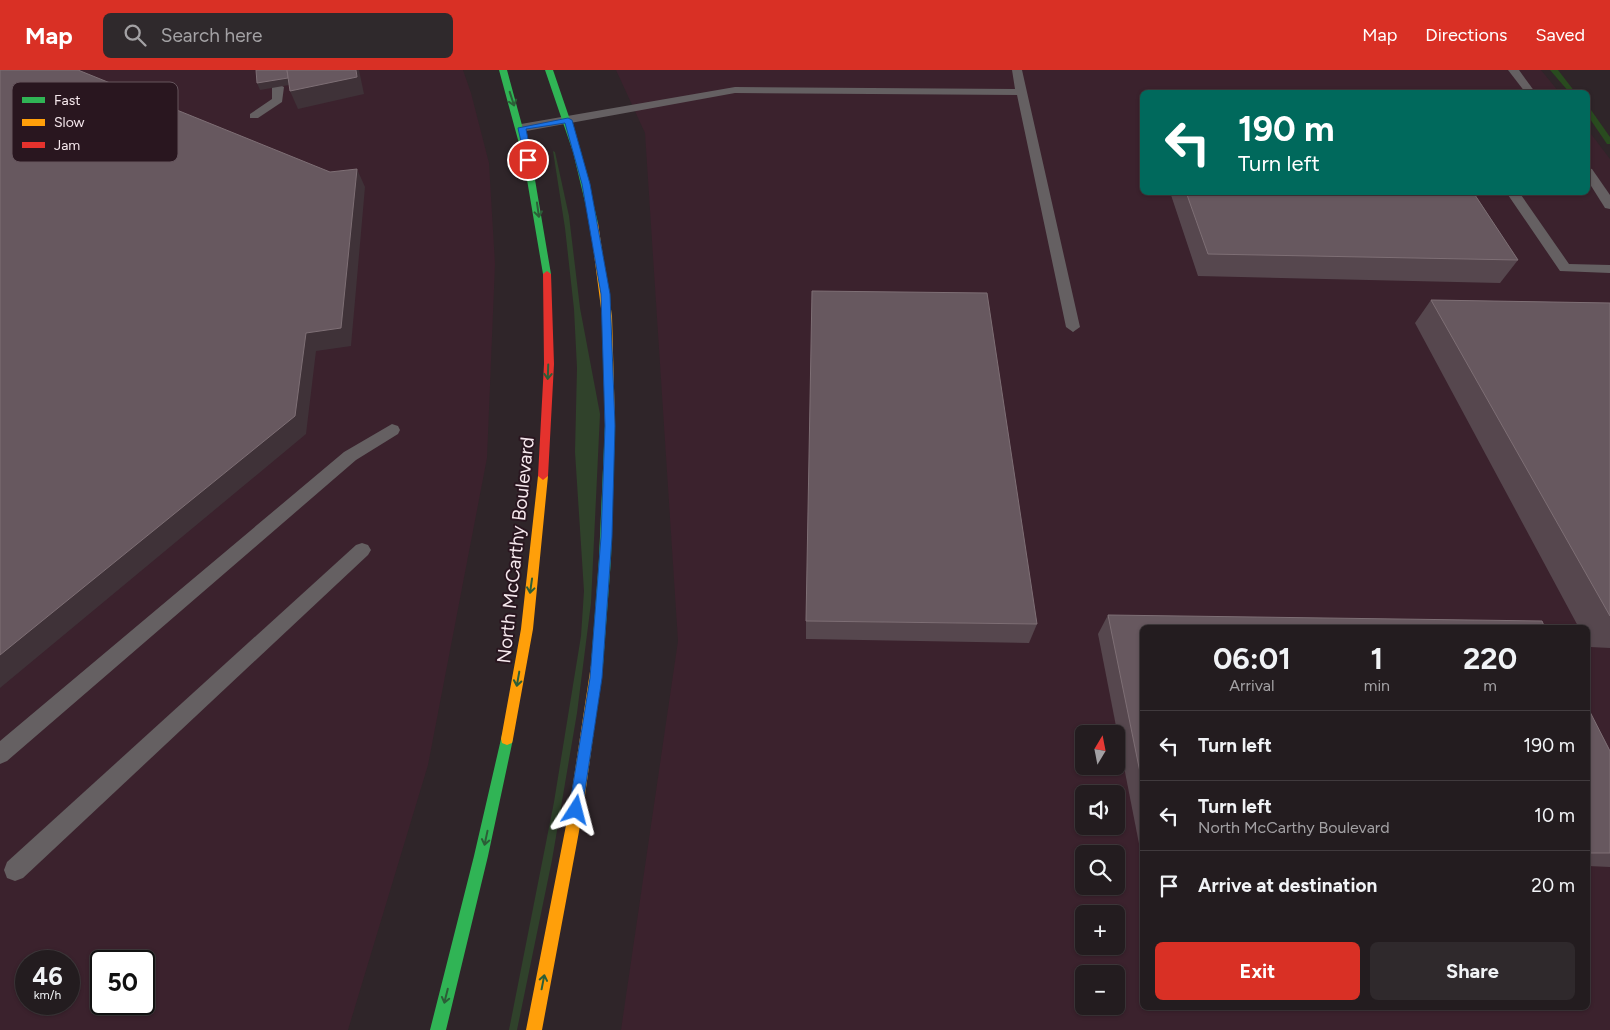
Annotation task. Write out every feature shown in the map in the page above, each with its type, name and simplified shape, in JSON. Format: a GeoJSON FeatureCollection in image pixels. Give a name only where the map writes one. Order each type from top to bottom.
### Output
{"type":"FeatureCollection","features":[{"type":"Feature","properties":{"kind":"main road","name":"North McCarthy Boulevard"},"geometry":{"type":"LineString","coordinates":[[438,1030],[484,846],[517,688],[537,542],[546,431],[549,346],[545,259],[536,192],[521,128],[502,70]]}},
{"type":"Feature","properties":{"kind":"main road"},"geometry":{"type":"LineString","coordinates":[[534,1030],[570,848],[596,678],[606,537],[610,426],[605,294],[586,184],[568,120],[549,70]]}},
{"type":"Feature","properties":{"kind":"lane"},"geometry":{"type":"LineString","coordinates":[[1017,70],[1073,327]]}},
{"type":"Feature","properties":{"kind":"lane"},"geometry":{"type":"LineString","coordinates":[[1513,70],[1528,90]]}},
{"type":"Feature","properties":{"kind":"lane"},"geometry":{"type":"LineString","coordinates":[[254,116],[278,100],[278,87]]}},
{"type":"Feature","properties":{"kind":"lane"},"geometry":{"type":"LineString","coordinates":[[521,128],[736,90],[1022,92]]}},
{"type":"Feature","properties":{"kind":"lane"},"geometry":{"type":"LineString","coordinates":[[1590,175],[1610,205]]}},
{"type":"Feature","properties":{"kind":"lane"},"geometry":{"type":"LineString","coordinates":[[1514,195],[1566,268],[1610,269]]}},
{"type":"Feature","properties":{"kind":"lane"},"geometry":{"type":"LineString","coordinates":[[0,754],[350,456],[392,430]]}},
{"type":"Feature","properties":{"kind":"lane"},"geometry":{"type":"LineString","coordinates":[[15,870],[362,550]]}},
{"type":"Feature","properties":{"kind":"shaded area"},"geometry":{"type":"Polygon","coordinates":[[[0,70],[463,70],[471,93],[489,163],[495,264],[487,458],[428,765],[348,1030],[0,1030],[0,70]]]}},
{"type":"Feature","properties":{"kind":"shaded area"},"geometry":{"type":"Polygon","coordinates":[[[616,70],[1541,70],[1557,90],[1140,90],[1140,195],[1590,195],[1590,133],[1610,159],[1610,1030],[621,1030],[678,641],[645,133],[616,70]]]}},
{"type":"Feature","properties":{"kind":"green space"},"geometry":{"type":"Polygon","coordinates":[[[553,151],[555,152],[569,216],[580,308],[600,414],[591,603],[577,713],[552,860],[517,1030],[509,1030],[554,802],[581,636],[584,591],[575,452],[577,368],[574,309],[565,228],[553,151]]]}},
{"type":"Feature","properties":{"kind":"building"},"geometry":{"type":"Polygon","coordinates":[[[0,70],[78,70],[108,82],[12,82],[12,162],[178,162],[178,110],[330,172],[357,169],[341,328],[306,333],[295,416],[0,655],[0,70]]]}},
{"type":"Feature","properties":{"kind":"building"},"geometry":{"type":"Polygon","coordinates":[[[256,70],[287,70],[288,78],[257,83],[256,70]]]}},
{"type":"Feature","properties":{"kind":"building"},"geometry":{"type":"Polygon","coordinates":[[[287,70],[356,70],[357,77],[290,91],[287,70]]]}},
{"type":"Feature","properties":{"kind":"building"},"geometry":{"type":"Polygon","coordinates":[[[1187,195],[1475,195],[1518,260],[1208,254],[1187,195]]]}},
{"type":"Feature","properties":{"kind":"building"},"geometry":{"type":"Polygon","coordinates":[[[812,291],[987,293],[1037,624],[806,621],[812,291]]]}},
{"type":"Feature","properties":{"kind":"building"},"geometry":{"type":"Polygon","coordinates":[[[1431,300],[1610,303],[1610,616],[1431,300]]]}},
{"type":"Feature","properties":{"kind":"building"},"geometry":{"type":"Polygon","coordinates":[[[1108,615],[1542,621],[1544,625],[1140,625],[1140,772],[1108,615]]]}},
{"type":"Feature","properties":{"kind":"building"},"geometry":{"type":"Polygon","coordinates":[[[1590,712],[1610,751],[1610,853],[1590,853],[1590,712]]]}},
{"type":"Feature","properties":{"kind":"waterway"},"geometry":{"type":"LineString","coordinates":[[1554,70],[1570,90]]}},
{"type":"Feature","properties":{"kind":"waterway"},"geometry":{"type":"LineString","coordinates":[[1590,115],[1610,142]]}},
{"type":"Feature","properties":{"kind":"traffic: fast"},"geometry":{"type":"LineString","coordinates":[[503,70],[528,162],[547,274]]}},
{"type":"Feature","properties":{"kind":"traffic: fast"},"geometry":{"type":"LineString","coordinates":[[549,70],[577,152],[594,223]]}},
{"type":"Feature","properties":{"kind":"traffic: fast"},"geometry":{"type":"LineString","coordinates":[[597,665],[605,559],[610,424]]}},
{"type":"Feature","properties":{"kind":"traffic: fast"},"geometry":{"type":"LineString","coordinates":[[438,1030],[481,856],[507,739]]}},
{"type":"Feature","properties":{"kind":"traffic: slow"},"geometry":{"type":"LineString","coordinates":[[594,223],[607,316],[610,424]]}},
{"type":"Feature","properties":{"kind":"traffic: slow"},"geometry":{"type":"LineString","coordinates":[[507,739],[527,629],[543,476]]}},
{"type":"Feature","properties":{"kind":"traffic: slow"},"geometry":{"type":"LineString","coordinates":[[534,1030],[576,810],[597,665]]}},
{"type":"Feature","properties":{"kind":"traffic: jam"},"geometry":{"type":"LineString","coordinates":[[543,476],[549,364],[547,274]]}},
{"type":"Feature","properties":{"kind":"route"},"geometry":{"type":"LineString","coordinates":[[528,160],[521,128],[568,120],[586,184],[600,252],[605,294],[610,426],[606,537],[596,678],[576,810]]}}]}
